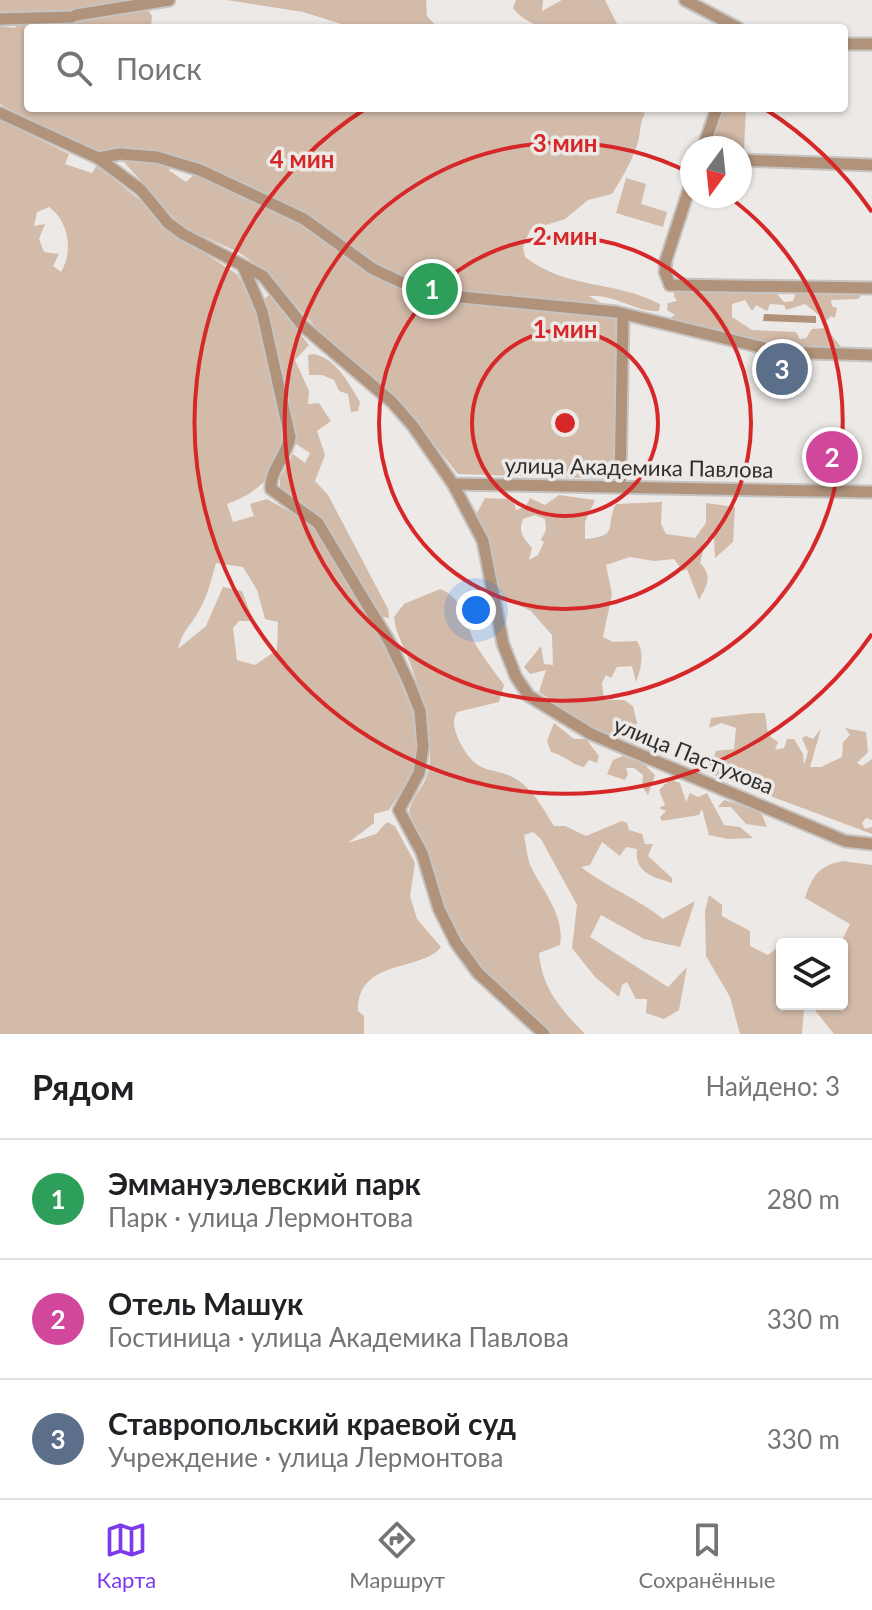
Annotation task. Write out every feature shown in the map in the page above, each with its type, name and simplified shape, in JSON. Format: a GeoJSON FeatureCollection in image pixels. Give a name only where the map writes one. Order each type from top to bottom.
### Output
{"type":"FeatureCollection","features":[{"type":"Feature","properties":{"kind":"street"},"geometry":{"type":"LineString","coordinates":[[0,19],[74,16],[169,0]]}},
{"type":"Feature","properties":{"kind":"street"},"geometry":{"type":"LineString","coordinates":[[685,0],[730,24]]}},
{"type":"Feature","properties":{"kind":"street"},"geometry":{"type":"LineString","coordinates":[[848,44],[872,44]]}},
{"type":"Feature","properties":{"kind":"street"},"geometry":{"type":"LineString","coordinates":[[707,136],[716,112]]}},
{"type":"Feature","properties":{"kind":"street"},"geometry":{"type":"LineString","coordinates":[[0,113],[98,158],[141,190],[176,229],[263,276],[303,326],[392,402],[453,484]]}},
{"type":"Feature","properties":{"kind":"street"},"geometry":{"type":"LineString","coordinates":[[98,158],[120,154],[157,157],[200,170],[304,219],[348,254],[401,282],[451,296],[623,315],[781,352],[872,355]]}},
{"type":"Feature","properties":{"kind":"street"},"geometry":{"type":"LineString","coordinates":[[752,160],[872,165]]}},
{"type":"Feature","properties":{"kind":"street"},"geometry":{"type":"LineString","coordinates":[[683,208],[666,260],[670,285],[872,288]]}},
{"type":"Feature","properties":{"kind":"street"},"geometry":{"type":"LineString","coordinates":[[240,263],[262,311],[290,437],[288,451],[270,482],[271,489],[318,523],[401,664],[420,711],[423,747],[419,773],[399,810],[422,853],[439,909],[456,943],[478,973],[544,1034]]}},
{"type":"Feature","properties":{"kind":"street"},"geometry":{"type":"LineString","coordinates":[[620,486],[623,315]]}},
{"type":"Feature","properties":{"kind":"street","name":"улица Академика Павлова"},"geometry":{"type":"LineString","coordinates":[[453,484],[872,492]]}},
{"type":"Feature","properties":{"kind":"street","name":"улица Пастухова"},"geometry":{"type":"LineString","coordinates":[[453,484],[483,541],[503,644],[516,677],[540,705],[591,734],[845,841],[872,844]]}},
{"type":"Feature","properties":{"kind":"shaded area"},"geometry":{"type":"Polygon","coordinates":[[[0,0],[156,0],[142,2],[152,16],[151,24],[24,24],[24,112],[645,113],[635,152],[612,194],[588,200],[565,219],[530,230],[523,247],[525,257],[541,268],[574,280],[643,296],[660,304],[659,311],[651,311],[608,298],[589,296],[616,312],[614,479],[458,474],[410,414],[340,354],[262,268],[238,252],[181,226],[124,162],[0,104],[0,26],[15,28],[18,22],[0,16],[0,0]],[[167,163],[170,171],[186,182],[199,170],[167,163]]]}},
{"type":"Feature","properties":{"kind":"shaded area"},"geometry":{"type":"Polygon","coordinates":[[[227,0],[426,0],[427,16],[434,24],[341,24],[303,12],[227,0]]]}},
{"type":"Feature","properties":{"kind":"shaded area"},"geometry":{"type":"Polygon","coordinates":[[[516,0],[543,0],[542,11],[562,0],[605,0],[617,24],[535,24],[513,8],[516,0]]]}},
{"type":"Feature","properties":{"kind":"shaded area"},"geometry":{"type":"Polygon","coordinates":[[[722,112],[746,112],[745,136],[714,136],[722,112]]]}},
{"type":"Feature","properties":{"kind":"shaded area"},"geometry":{"type":"Polygon","coordinates":[[[0,120],[69,154],[65,164],[92,173],[97,165],[141,201],[163,227],[237,274],[250,296],[285,436],[274,470],[249,494],[227,504],[233,522],[254,516],[250,504],[267,499],[312,524],[386,648],[416,725],[417,767],[389,810],[374,814],[374,823],[348,843],[376,834],[387,822],[395,826],[415,863],[410,896],[417,919],[441,947],[432,955],[392,968],[368,982],[360,994],[358,1011],[364,1016],[364,1034],[0,1034],[0,120]],[[49,207],[37,212],[34,226],[45,224],[39,239],[44,252],[59,254],[53,266],[61,272],[67,255],[67,236],[61,220],[49,207]],[[216,563],[203,602],[178,649],[206,626],[223,587],[242,591],[253,621],[239,621],[233,628],[237,660],[255,665],[277,650],[278,622],[265,619],[257,590],[243,567],[216,563]]]}},
{"type":"Feature","properties":{"kind":"shaded area"},"geometry":{"type":"Polygon","coordinates":[[[626,178],[646,184],[641,204],[667,212],[663,227],[616,213],[626,178]]]}},
{"type":"Feature","properties":{"kind":"shaded area"},"geometry":{"type":"Polygon","coordinates":[[[684,277],[699,285],[707,280],[710,284],[748,286],[751,294],[777,294],[784,302],[793,301],[797,290],[857,293],[861,296],[858,299],[831,300],[832,306],[837,308],[835,318],[831,316],[826,321],[805,304],[786,310],[784,305],[770,304],[767,311],[756,305],[752,311],[745,300],[732,304],[732,317],[752,330],[796,332],[800,339],[806,338],[812,329],[826,328],[845,352],[824,352],[815,345],[807,351],[782,345],[776,348],[671,323],[669,319],[675,315],[667,310],[668,303],[677,301],[674,296],[676,281],[684,277]]]}},
{"type":"Feature","properties":{"kind":"shaded area"},"geometry":{"type":"Polygon","coordinates":[[[269,295],[309,345],[295,360],[309,391],[308,404],[319,403],[331,421],[317,431],[325,455],[315,481],[328,495],[388,609],[389,618],[378,616],[319,517],[280,488],[280,478],[293,454],[305,463],[310,453],[296,444],[282,366],[263,300],[269,295]]]}},
{"type":"Feature","properties":{"kind":"shaded area"},"geometry":{"type":"Polygon","coordinates":[[[764,314],[816,316],[816,323],[763,321],[764,314]]]}},
{"type":"Feature","properties":{"kind":"shaded area"},"geometry":{"type":"Polygon","coordinates":[[[314,354],[329,361],[342,373],[360,402],[358,411],[351,412],[348,394],[339,391],[334,380],[322,375],[309,375],[308,355],[314,354]]]}},
{"type":"Feature","properties":{"kind":"shaded area"},"geometry":{"type":"Polygon","coordinates":[[[559,495],[595,500],[585,522],[585,539],[607,533],[616,504],[662,502],[661,524],[666,534],[695,538],[706,523],[706,503],[735,507],[733,542],[715,558],[714,539],[706,539],[700,563],[707,581],[699,600],[687,569],[683,571],[674,559],[654,561],[630,557],[606,565],[612,594],[603,637],[613,642],[637,641],[642,656],[636,682],[632,666],[617,667],[611,678],[606,675],[602,683],[604,700],[624,700],[633,706],[637,723],[630,734],[624,735],[622,743],[558,712],[557,704],[539,692],[546,670],[530,674],[524,667],[541,646],[544,664],[553,665],[552,635],[531,611],[505,598],[495,583],[476,515],[485,498],[513,499],[516,510],[526,506],[530,498],[545,505],[559,495]],[[535,515],[523,519],[522,535],[532,548],[529,560],[538,555],[544,542],[541,540],[546,530],[545,519],[535,515]]]}},
{"type":"Feature","properties":{"kind":"shaded area"},"geometry":{"type":"Polygon","coordinates":[[[440,589],[459,606],[477,647],[504,685],[499,702],[455,715],[457,736],[473,761],[524,785],[554,826],[565,826],[586,836],[622,821],[627,823],[629,830],[642,834],[645,844],[653,844],[648,856],[672,878],[672,883],[641,868],[637,849],[626,847],[620,856],[602,842],[590,865],[581,867],[602,881],[663,919],[695,901],[680,947],[644,939],[601,915],[590,937],[668,987],[687,967],[679,1010],[664,1019],[646,1013],[647,999],[636,999],[627,982],[622,985],[619,997],[595,977],[572,948],[577,905],[541,839],[533,832],[524,835],[528,860],[556,914],[561,934],[560,945],[539,953],[541,966],[554,998],[585,1034],[548,1034],[538,1020],[483,972],[444,910],[409,811],[426,777],[430,748],[418,687],[394,617],[404,604],[440,589]]]}},
{"type":"Feature","properties":{"kind":"shaded area"},"geometry":{"type":"Polygon","coordinates":[[[765,713],[768,735],[778,742],[775,750],[784,748],[787,739],[794,739],[803,754],[804,765],[808,752],[802,738],[813,739],[821,729],[810,767],[821,767],[842,757],[843,742],[850,735],[845,728],[866,732],[868,752],[857,763],[862,766],[872,759],[872,820],[866,818],[862,823],[865,829],[872,827],[872,834],[708,773],[716,751],[734,749],[736,728],[721,723],[709,728],[711,718],[765,713]]]}},
{"type":"Feature","properties":{"kind":"shaded area"},"geometry":{"type":"Polygon","coordinates":[[[554,723],[574,739],[586,739],[599,756],[597,763],[589,760],[584,767],[551,752],[547,741],[554,723]]]}},
{"type":"Feature","properties":{"kind":"shaded area"},"geometry":{"type":"Polygon","coordinates":[[[623,756],[644,764],[655,775],[648,795],[642,786],[643,775],[634,768],[626,768],[628,774],[625,780],[607,774],[613,760],[623,756]]]}},
{"type":"Feature","properties":{"kind":"shaded area"},"geometry":{"type":"Polygon","coordinates":[[[670,779],[680,783],[686,802],[690,793],[698,797],[707,793],[724,825],[740,827],[753,838],[728,839],[709,835],[702,809],[699,815],[662,821],[660,817],[666,811],[659,808],[665,805],[659,790],[670,779]]]}},
{"type":"Feature","properties":{"kind":"shaded area"},"geometry":{"type":"Polygon","coordinates":[[[724,800],[760,810],[767,827],[746,824],[731,807],[718,807],[724,800]]]}},
{"type":"Feature","properties":{"kind":"shaded area"},"geometry":{"type":"Polygon","coordinates":[[[843,861],[872,865],[872,1034],[834,1034],[815,1010],[848,1010],[848,938],[843,938],[850,924],[805,898],[818,873],[843,861]]]}},
{"type":"Feature","properties":{"kind":"shaded area"},"geometry":{"type":"Polygon","coordinates":[[[709,895],[722,905],[722,916],[750,931],[750,946],[768,955],[776,949],[776,1010],[804,1010],[802,1034],[740,1034],[730,997],[706,956],[705,911],[709,895]]]}},
{"type":"Feature","properties":{"kind":"place","name":"Эммануэлевский парк"},"geometry":{"type":"Point","coordinates":[432,289]}},
{"type":"Feature","properties":{"kind":"place","name":"Ставропольский краевой суд"},"geometry":{"type":"Point","coordinates":[782,369]}},
{"type":"Feature","properties":{"kind":"place","name":"Отель Машук"},"geometry":{"type":"Point","coordinates":[832,457]}}]}
